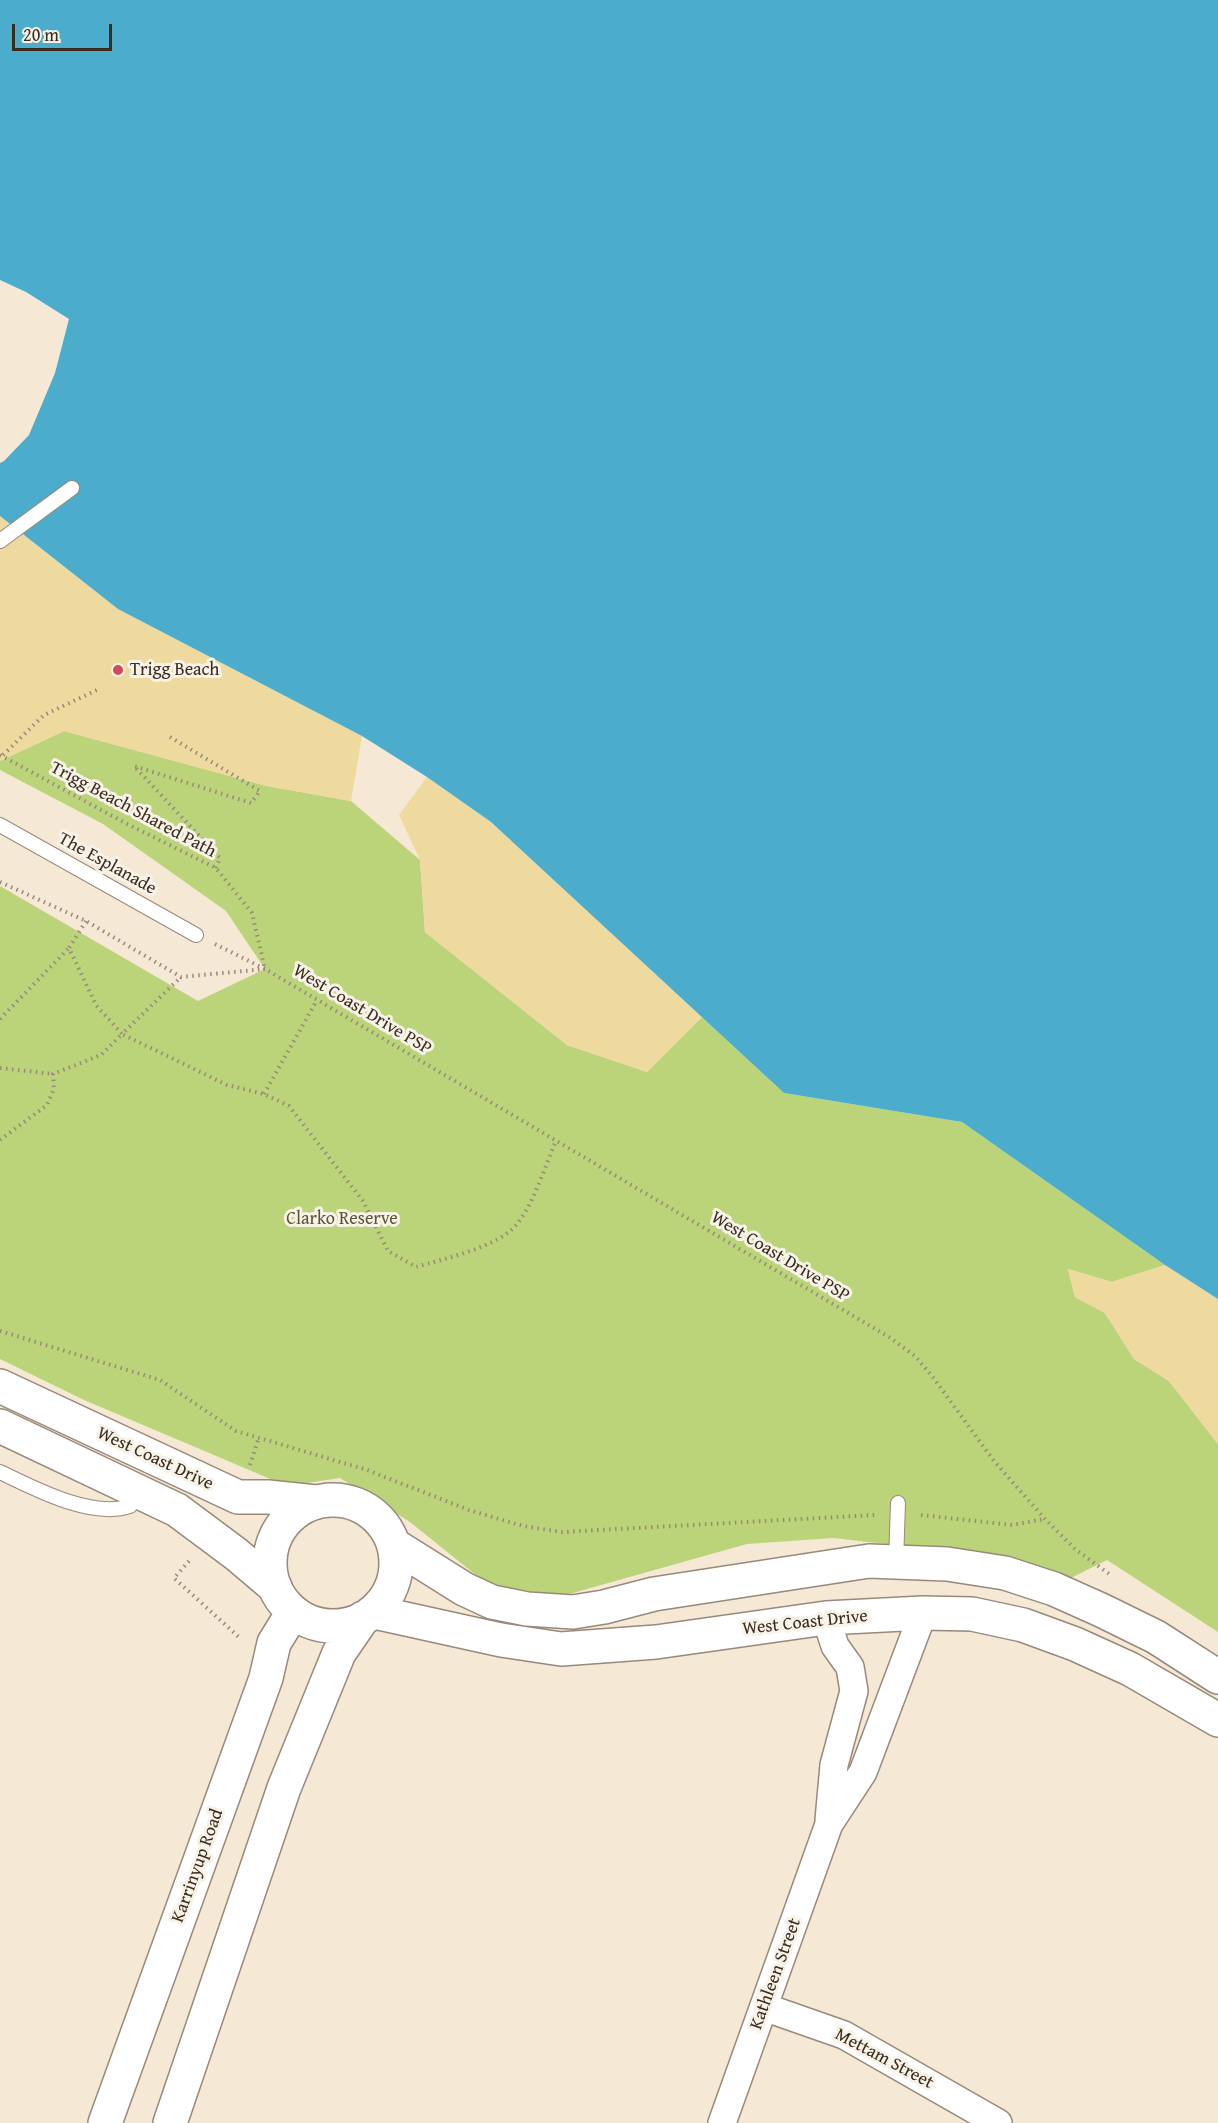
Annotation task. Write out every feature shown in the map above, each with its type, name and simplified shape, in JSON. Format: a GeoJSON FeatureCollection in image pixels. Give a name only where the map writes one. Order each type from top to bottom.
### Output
{"type":"FeatureCollection","features":[{"type":"Feature","properties":{"kind":"main road","name":"West Coast Drive"},"geometry":{"type":"LineString","coordinates":[[0,1386],[238,1497],[268,1497],[316,1502]]}},
{"type":"Feature","properties":{"kind":"main road","name":"West Coast Drive"},"geometry":{"type":"LineString","coordinates":[[0,1426],[177,1510],[236,1554],[284,1600]]}},
{"type":"Feature","properties":{"kind":"main road"},"geometry":{"type":"LineString","coordinates":[[170,2123],[284,1788],[339,1653],[368,1615],[384,1600],[391,1587],[396,1566],[393,1545],[388,1532],[380,1521],[364,1508],[344,1501],[316,1502],[290,1517],[280,1529],[273,1543],[270,1558],[271,1573],[284,1600],[315,1624],[340,1626],[368,1615]]}},
{"type":"Feature","properties":{"kind":"main road"},"geometry":{"type":"LineString","coordinates":[[393,1545],[465,1589],[492,1602],[527,1609],[573,1612],[604,1607],[654,1594],[869,1561],[947,1564],[1005,1573],[1054,1589],[1101,1610],[1156,1637],[1218,1677]]}},
{"type":"Feature","properties":{"kind":"main road","name":"Karrinyup Road"},"geometry":{"type":"LineString","coordinates":[[105,2123],[266,1678],[284,1600]]}},
{"type":"Feature","properties":{"kind":"main road","name":"West Coast Drive"},"geometry":{"type":"LineString","coordinates":[[368,1615],[561,1649],[656,1642],[826,1618],[923,1613],[972,1614],[1023,1625],[1075,1644],[1130,1669],[1218,1720]]}},
{"type":"Feature","properties":{"kind":"street","name":"Kathleen Street"},"geometry":{"type":"LineString","coordinates":[[722,2123],[829,1824],[863,1772],[923,1613]]}},
{"type":"Feature","properties":{"kind":"street","name":"Kathleen Street"},"geometry":{"type":"LineString","coordinates":[[826,1618],[835,1646],[850,1667],[854,1691],[834,1765],[829,1824]]}},
{"type":"Feature","properties":{"kind":"street","name":"Mettam Street"},"geometry":{"type":"LineString","coordinates":[[764,2007],[844,2035],[998,2123]]}},
{"type":"Feature","properties":{"kind":"lane"},"geometry":{"type":"LineString","coordinates":[[0,541],[72,488]]}},
{"type":"Feature","properties":{"kind":"lane","name":"The Esplanade"},"geometry":{"type":"LineString","coordinates":[[0,825],[196,935]]}},
{"type":"Feature","properties":{"kind":"lane"},"geometry":{"type":"LineString","coordinates":[[0,1472],[64,1500],[102,1510],[130,1506],[138,1493]]}},
{"type":"Feature","properties":{"kind":"lane"},"geometry":{"type":"LineString","coordinates":[[896,1562],[899,1509]]}},
{"type":"Feature","properties":{"kind":"path"},"geometry":{"type":"LineString","coordinates":[[1,755],[44,715],[97,690]]}},
{"type":"Feature","properties":{"kind":"path"},"geometry":{"type":"LineString","coordinates":[[170,737],[260,791],[251,803],[134,766],[220,858],[216,868]]}},
{"type":"Feature","properties":{"kind":"path","name":"Trigg Beach Shared Path"},"geometry":{"type":"LineString","coordinates":[[1,755],[127,824],[216,868],[252,913],[266,969]]}},
{"type":"Feature","properties":{"kind":"path"},"geometry":{"type":"LineString","coordinates":[[0,882],[86,921],[181,977],[266,969]]}},
{"type":"Feature","properties":{"kind":"path"},"geometry":{"type":"LineString","coordinates":[[0,1019],[69,948],[86,921]]}},
{"type":"Feature","properties":{"kind":"path","name":"West Coast Drive PSP"},"geometry":{"type":"LineString","coordinates":[[196,935],[266,969],[889,1337],[915,1356],[994,1461],[1045,1519],[1075,1549],[1120,1582]]}},
{"type":"Feature","properties":{"kind":"path"},"geometry":{"type":"LineString","coordinates":[[69,948],[96,1005],[122,1034],[227,1085],[264,1094],[289,1106],[363,1201],[388,1251],[416,1267],[477,1248],[496,1240],[516,1226],[529,1203],[556,1141]]}},
{"type":"Feature","properties":{"kind":"path"},"geometry":{"type":"LineString","coordinates":[[0,1068],[53,1074],[101,1055],[181,977]]}},
{"type":"Feature","properties":{"kind":"path"},"geometry":{"type":"LineString","coordinates":[[264,1094],[317,1000]]}},
{"type":"Feature","properties":{"kind":"path"},"geometry":{"type":"LineString","coordinates":[[0,1140],[47,1105],[54,1089],[53,1074]]}},
{"type":"Feature","properties":{"kind":"path"},"geometry":{"type":"LineString","coordinates":[[0,1331],[160,1380],[236,1431],[367,1470],[469,1510],[523,1526],[562,1532],[899,1509],[1012,1525],[1045,1519]]}},
{"type":"Feature","properties":{"kind":"path"},"geometry":{"type":"LineString","coordinates":[[174,1578],[243,1640]]}},
{"type":"Feature","properties":{"kind":"green space","name":"Clarko Reserve"},"geometry":{"type":"Polygon","coordinates":[[[64,731],[267,786],[351,801],[420,860],[425,932],[567,1045],[647,1072],[702,1017],[784,1093],[962,1122],[1165,1265],[1112,1282],[1068,1269],[1075,1297],[1105,1313],[1134,1359],[1169,1381],[1218,1444],[1218,1632],[1107,1560],[1071,1578],[1000,1557],[833,1538],[747,1544],[562,1596],[487,1584],[410,1522],[340,1478],[287,1486],[84,1400],[0,1359],[0,886],[198,1001],[265,969],[226,911],[103,824],[0,770],[0,761],[64,731]]]}},
{"type":"Feature","properties":{"kind":"sand","name":"Trigg Beach"},"geometry":{"type":"Polygon","coordinates":[[[0,516],[118,609],[362,736],[351,801],[267,786],[64,731],[0,761],[0,516]]]}},
{"type":"Feature","properties":{"kind":"sand"},"geometry":{"type":"Polygon","coordinates":[[[427,777],[491,822],[702,1017],[647,1072],[567,1045],[425,932],[420,860],[399,815],[427,777]]]}},
{"type":"Feature","properties":{"kind":"sand"},"geometry":{"type":"Polygon","coordinates":[[[1165,1265],[1218,1299],[1218,1444],[1169,1381],[1134,1359],[1105,1313],[1075,1297],[1068,1269],[1112,1282],[1165,1265]]]}},
{"type":"Feature","properties":{"kind":"water"},"geometry":{"type":"Polygon","coordinates":[[[0,0],[1218,0],[1218,1299],[1165,1265],[962,1122],[784,1093],[491,822],[427,777],[362,736],[118,609],[0,516],[0,463],[29,435],[55,373],[69,319],[26,292],[0,280],[0,0]]]}},
{"type":"Feature","properties":{"kind":"place","name":"Trigg Beach"},"geometry":{"type":"Point","coordinates":[118,670]}}]}
